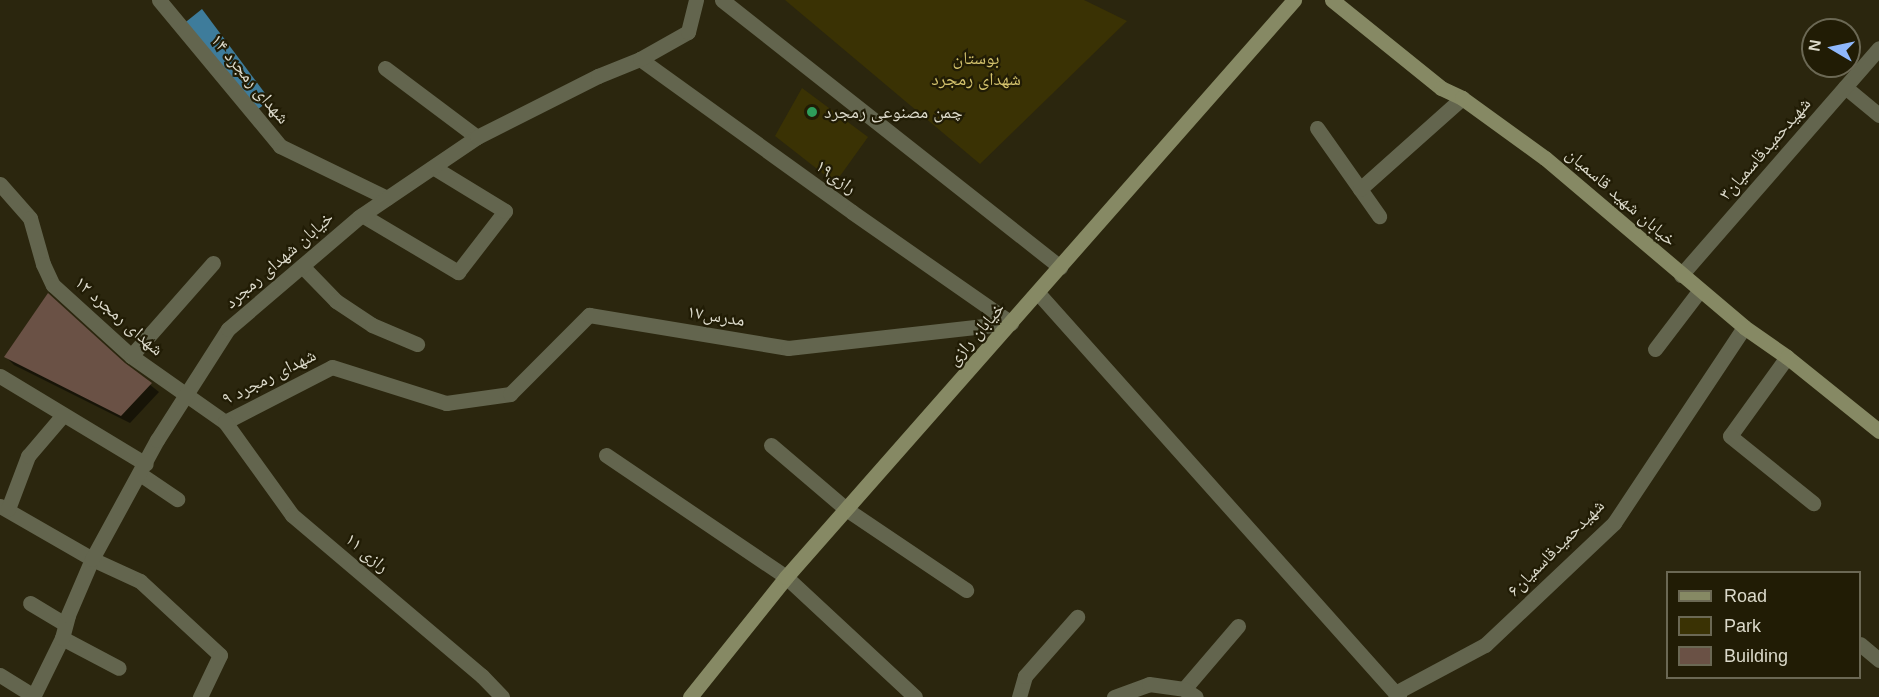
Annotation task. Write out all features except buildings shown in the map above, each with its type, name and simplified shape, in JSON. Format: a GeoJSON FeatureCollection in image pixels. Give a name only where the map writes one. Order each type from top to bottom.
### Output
{"type":"FeatureCollection","features":[{"type":"Feature","properties":{"kind":"street","name":"شهدای رمجرد ۱۴"},"geometry":{"type":"LineString","coordinates":[[159,0],[280,146],[387,198]]}},
{"type":"Feature","properties":{"kind":"street","name":"خیابان شهدای رمجرد"},"geometry":{"type":"LineString","coordinates":[[34,696],[64,631],[92,559],[185,394],[228,329],[362,215],[477,137],[598,76],[640,59],[688,32],[696,0]]}},
{"type":"Feature","properties":{"kind":"street"},"geometry":{"type":"LineString","coordinates":[[722,0],[1060,267]]}},
{"type":"Feature","properties":{"kind":"street","name":"خیابان رازی"},"geometry":{"type":"LineString","coordinates":[[690,697],[786,577],[1294,0]]}},
{"type":"Feature","properties":{"kind":"street","name":"خیابان شهید قاسمیان"},"geometry":{"type":"LineString","coordinates":[[1332,0],[1442,88],[1462,98],[1545,158],[1744,327],[1787,357],[1879,431]]}},
{"type":"Feature","properties":{"kind":"street","name":"شهیدحمیدقاسمیان۳"},"geometry":{"type":"LineString","coordinates":[[1682,275],[1879,48]]}},
{"type":"Feature","properties":{"kind":"street","name":"رازی۱۹"},"geometry":{"type":"LineString","coordinates":[[640,59],[1011,323]]}},
{"type":"Feature","properties":{"kind":"street"},"geometry":{"type":"LineString","coordinates":[[385,68],[477,137]]}},
{"type":"Feature","properties":{"kind":"street"},"geometry":{"type":"LineString","coordinates":[[1845,87],[1879,116]]}},
{"type":"Feature","properties":{"kind":"street"},"geometry":{"type":"LineString","coordinates":[[1360,189],[1462,98]]}},
{"type":"Feature","properties":{"kind":"street"},"geometry":{"type":"LineString","coordinates":[[1317,128],[1379,216]]}},
{"type":"Feature","properties":{"kind":"street"},"geometry":{"type":"LineString","coordinates":[[362,215],[458,272],[505,211],[433,167]]}},
{"type":"Feature","properties":{"kind":"street","name":"شهدای رمجرد ۱۲"},"geometry":{"type":"LineString","coordinates":[[3,192],[30,218],[43,264],[53,285],[131,356],[185,394]]}},
{"type":"Feature","properties":{"kind":"street"},"geometry":{"type":"LineString","coordinates":[[131,356],[213,263]]}},
{"type":"Feature","properties":{"kind":"street"},"geometry":{"type":"LineString","coordinates":[[302,266],[336,301],[372,325],[417,344]]}},
{"type":"Feature","properties":{"kind":"street"},"geometry":{"type":"LineString","coordinates":[[1654,349],[1700,290]]}},
{"type":"Feature","properties":{"kind":"street"},"geometry":{"type":"LineString","coordinates":[[1038,293],[1397,695]]}},
{"type":"Feature","properties":{"kind":"street","name":"مدرس۱۷"},"geometry":{"type":"LineString","coordinates":[[446,403],[510,394],[589,315],[788,348],[1011,323]]}},
{"type":"Feature","properties":{"kind":"street","name":"شهیدحمیدقاسمیان۶"},"geometry":{"type":"LineString","coordinates":[[1397,695],[1485,645],[1614,523],[1744,327]]}},
{"type":"Feature","properties":{"kind":"street"},"geometry":{"type":"LineString","coordinates":[[1787,357],[1730,436],[1813,503]]}},
{"type":"Feature","properties":{"kind":"street","name":"شهدای رمجرد ۹"},"geometry":{"type":"LineString","coordinates":[[185,394],[225,422],[332,367],[446,403]]}},
{"type":"Feature","properties":{"kind":"street"},"geometry":{"type":"LineString","coordinates":[[0,376],[143,469],[177,499]]}},
{"type":"Feature","properties":{"kind":"street"},"geometry":{"type":"LineString","coordinates":[[63,415],[28,456],[4,507],[92,559],[140,581],[220,655],[200,697]]}},
{"type":"Feature","properties":{"kind":"street","name":"رازی ۱۱"},"geometry":{"type":"LineString","coordinates":[[225,422],[292,515],[482,676],[502,697]]}},
{"type":"Feature","properties":{"kind":"street"},"geometry":{"type":"LineString","coordinates":[[771,445],[846,509],[966,590]]}},
{"type":"Feature","properties":{"kind":"street"},"geometry":{"type":"LineString","coordinates":[[606,455],[786,577],[915,697]]}},
{"type":"Feature","properties":{"kind":"street"},"geometry":{"type":"LineString","coordinates":[[30,603],[64,631],[119,668]]}},
{"type":"Feature","properties":{"kind":"street"},"geometry":{"type":"LineString","coordinates":[[1019,697],[1025,676],[1077,617]]}},
{"type":"Feature","properties":{"kind":"street"},"geometry":{"type":"LineString","coordinates":[[1114,697],[1149,684],[1190,693],[1238,626]]}},
{"type":"Feature","properties":{"kind":"street"},"geometry":{"type":"LineString","coordinates":[[1861,645],[1879,660]]}},
{"type":"Feature","properties":{"kind":"street"},"geometry":{"type":"LineString","coordinates":[[0,675],[34,696]]}},
{"type":"Feature","properties":{"kind":"green space","name":"بوستان شهدای رمجرد"},"geometry":{"type":"Polygon","coordinates":[[[785,0],[1084,0],[1127,21],[980,164],[785,0]]]}},
{"type":"Feature","properties":{"kind":"green space","name":"چمن مصنوعی رمجرد"},"geometry":{"type":"Polygon","coordinates":[[[802,88],[868,137],[835,183],[775,136],[802,88]]]}},
{"type":"Feature","properties":{"kind":"water"},"geometry":{"type":"Polygon","coordinates":[[[202,9],[270,100],[253,113],[177,29],[202,9]]]}},
{"type":"Feature","properties":{"kind":"place","name":"چمن مصنوعی رمجرد"},"geometry":{"type":"Point","coordinates":[812,112]}}]}
